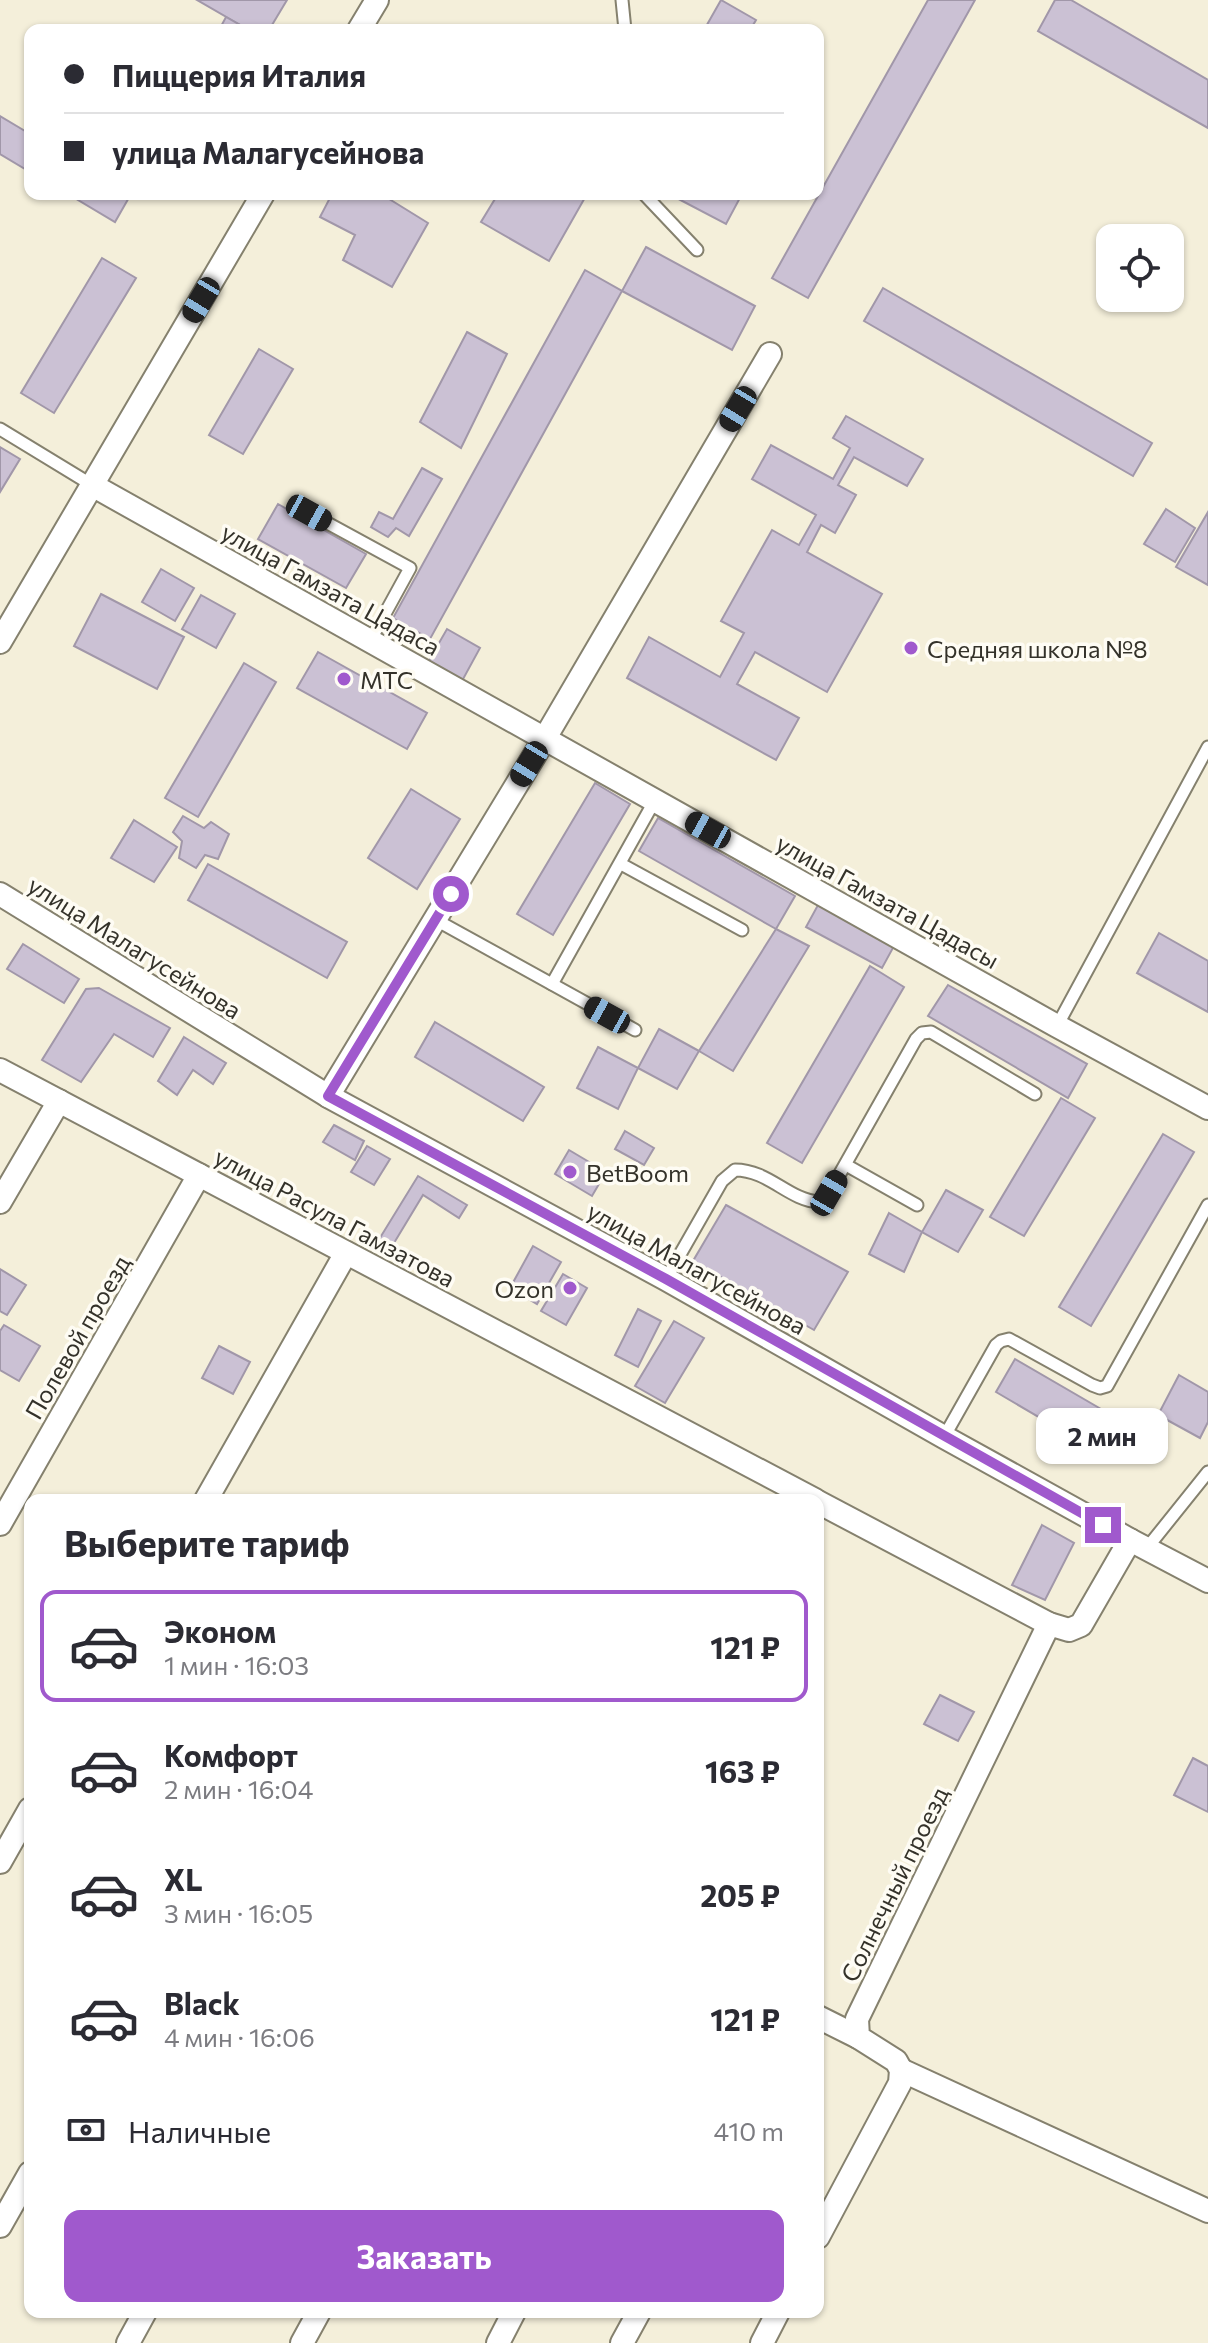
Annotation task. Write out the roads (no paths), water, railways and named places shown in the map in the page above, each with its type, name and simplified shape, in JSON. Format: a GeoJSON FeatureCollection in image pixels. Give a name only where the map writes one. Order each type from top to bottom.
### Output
{"type":"FeatureCollection","features":[{"type":"Feature","properties":{"kind":"street"},"geometry":{"type":"LineString","coordinates":[[363,24],[377,0]]}},
{"type":"Feature","properties":{"kind":"street"},"geometry":{"type":"LineString","coordinates":[[0,642],[259,200]]}},
{"type":"Feature","properties":{"kind":"street"},"geometry":{"type":"LineString","coordinates":[[328,1096],[545,738],[770,354]]}},
{"type":"Feature","properties":{"kind":"street","name":"улица Гамзата Цадаса"},"geometry":{"type":"LineString","coordinates":[[92,485],[545,738]]}},
{"type":"Feature","properties":{"kind":"street","name":"улица Гамзата Цадасы"},"geometry":{"type":"LineString","coordinates":[[545,738],[1208,1108]]}},
{"type":"Feature","properties":{"kind":"street","name":"улица Малагусейнова"},"geometry":{"type":"LineString","coordinates":[[0,894],[328,1096],[666,1279],[944,1437],[1208,1581]]}},
{"type":"Feature","properties":{"kind":"street","name":"улица Расула Гамзатова"},"geometry":{"type":"LineString","coordinates":[[0,1070],[803,1494]]}},
{"type":"Feature","properties":{"kind":"street"},"geometry":{"type":"LineString","coordinates":[[0,1202],[59,1101]]}},
{"type":"Feature","properties":{"kind":"street","name":"Полевой проезд"},"geometry":{"type":"LineString","coordinates":[[0,1524],[199,1175]]}},
{"type":"Feature","properties":{"kind":"street"},"geometry":{"type":"LineString","coordinates":[[209,1494],[346,1253]]}},
{"type":"Feature","properties":{"kind":"street","name":"улица Расула Гамзатова"},"geometry":{"type":"LineString","coordinates":[[824,1505],[1049,1624]]}},
{"type":"Feature","properties":{"kind":"street"},"geometry":{"type":"LineString","coordinates":[[1049,1624],[1069,1630],[1081,1625],[1138,1544]]}},
{"type":"Feature","properties":{"kind":"street","name":"Солнечный проезд"},"geometry":{"type":"LineString","coordinates":[[858,2037],[857,2019],[1049,1624]]}},
{"type":"Feature","properties":{"kind":"street"},"geometry":{"type":"LineString","coordinates":[[0,1862],[24,1820]]}},
{"type":"Feature","properties":{"kind":"street"},"geometry":{"type":"LineString","coordinates":[[824,2020],[896,2061],[901,2070],[900,2083],[824,2226]]}},
{"type":"Feature","properties":{"kind":"street"},"geometry":{"type":"LineString","coordinates":[[901,2070],[1208,2211]]}},
{"type":"Feature","properties":{"kind":"street"},"geometry":{"type":"LineString","coordinates":[[0,2226],[24,2184]]}},
{"type":"Feature","properties":{"kind":"street"},"geometry":{"type":"LineString","coordinates":[[128,2343],[142,2318]]}},
{"type":"Feature","properties":{"kind":"street"},"geometry":{"type":"LineString","coordinates":[[302,2343],[316,2318]]}},
{"type":"Feature","properties":{"kind":"street"},"geometry":{"type":"LineString","coordinates":[[498,2343],[511,2318]]}},
{"type":"Feature","properties":{"kind":"street"},"geometry":{"type":"LineString","coordinates":[[622,2343],[636,2318]]}},
{"type":"Feature","properties":{"kind":"street"},"geometry":{"type":"LineString","coordinates":[[762,2343],[775,2318]]}},
{"type":"Feature","properties":{"kind":"lane"},"geometry":{"type":"LineString","coordinates":[[622,0],[624,24]]}},
{"type":"Feature","properties":{"kind":"lane"},"geometry":{"type":"LineString","coordinates":[[650,200],[697,250]]}},
{"type":"Feature","properties":{"kind":"lane"},"geometry":{"type":"LineString","coordinates":[[0,429],[92,485]]}},
{"type":"Feature","properties":{"kind":"lane"},"geometry":{"type":"LineString","coordinates":[[309,513],[410,568],[370,641]]}},
{"type":"Feature","properties":{"kind":"lane"},"geometry":{"type":"LineString","coordinates":[[1057,1026],[1208,747]]}},
{"type":"Feature","properties":{"kind":"lane"},"geometry":{"type":"LineString","coordinates":[[552,984],[655,800]]}},
{"type":"Feature","properties":{"kind":"lane"},"geometry":{"type":"LineString","coordinates":[[621,864],[742,930]]}},
{"type":"Feature","properties":{"kind":"lane"},"geometry":{"type":"LineString","coordinates":[[436,920],[635,1030]]}},
{"type":"Feature","properties":{"kind":"lane"},"geometry":{"type":"LineString","coordinates":[[666,1279],[722,1181],[735,1170],[751,1170],[808,1201],[819,1202],[829,1193],[922,1033],[931,1032],[1035,1094]]}},
{"type":"Feature","properties":{"kind":"lane"},"geometry":{"type":"LineString","coordinates":[[846,1165],[917,1205]]}},
{"type":"Feature","properties":{"kind":"lane"},"geometry":{"type":"LineString","coordinates":[[944,1437],[1001,1341],[1009,1339],[1092,1385],[1100,1388],[1107,1386],[1208,1205]]}},
{"type":"Feature","properties":{"kind":"lane"},"geometry":{"type":"LineString","coordinates":[[1138,1544],[1208,1472]]}},
{"type":"Feature","properties":{"kind":"place","name":"Средняя школа №8"},"geometry":{"type":"Point","coordinates":[911,648]}},
{"type":"Feature","properties":{"kind":"place","name":"МТС"},"geometry":{"type":"Point","coordinates":[344,679]}},
{"type":"Feature","properties":{"kind":"place","name":"BetBoom"},"geometry":{"type":"Point","coordinates":[570,1172]}},
{"type":"Feature","properties":{"kind":"place","name":"Ozon"},"geometry":{"type":"Point","coordinates":[570,1288]}}]}
